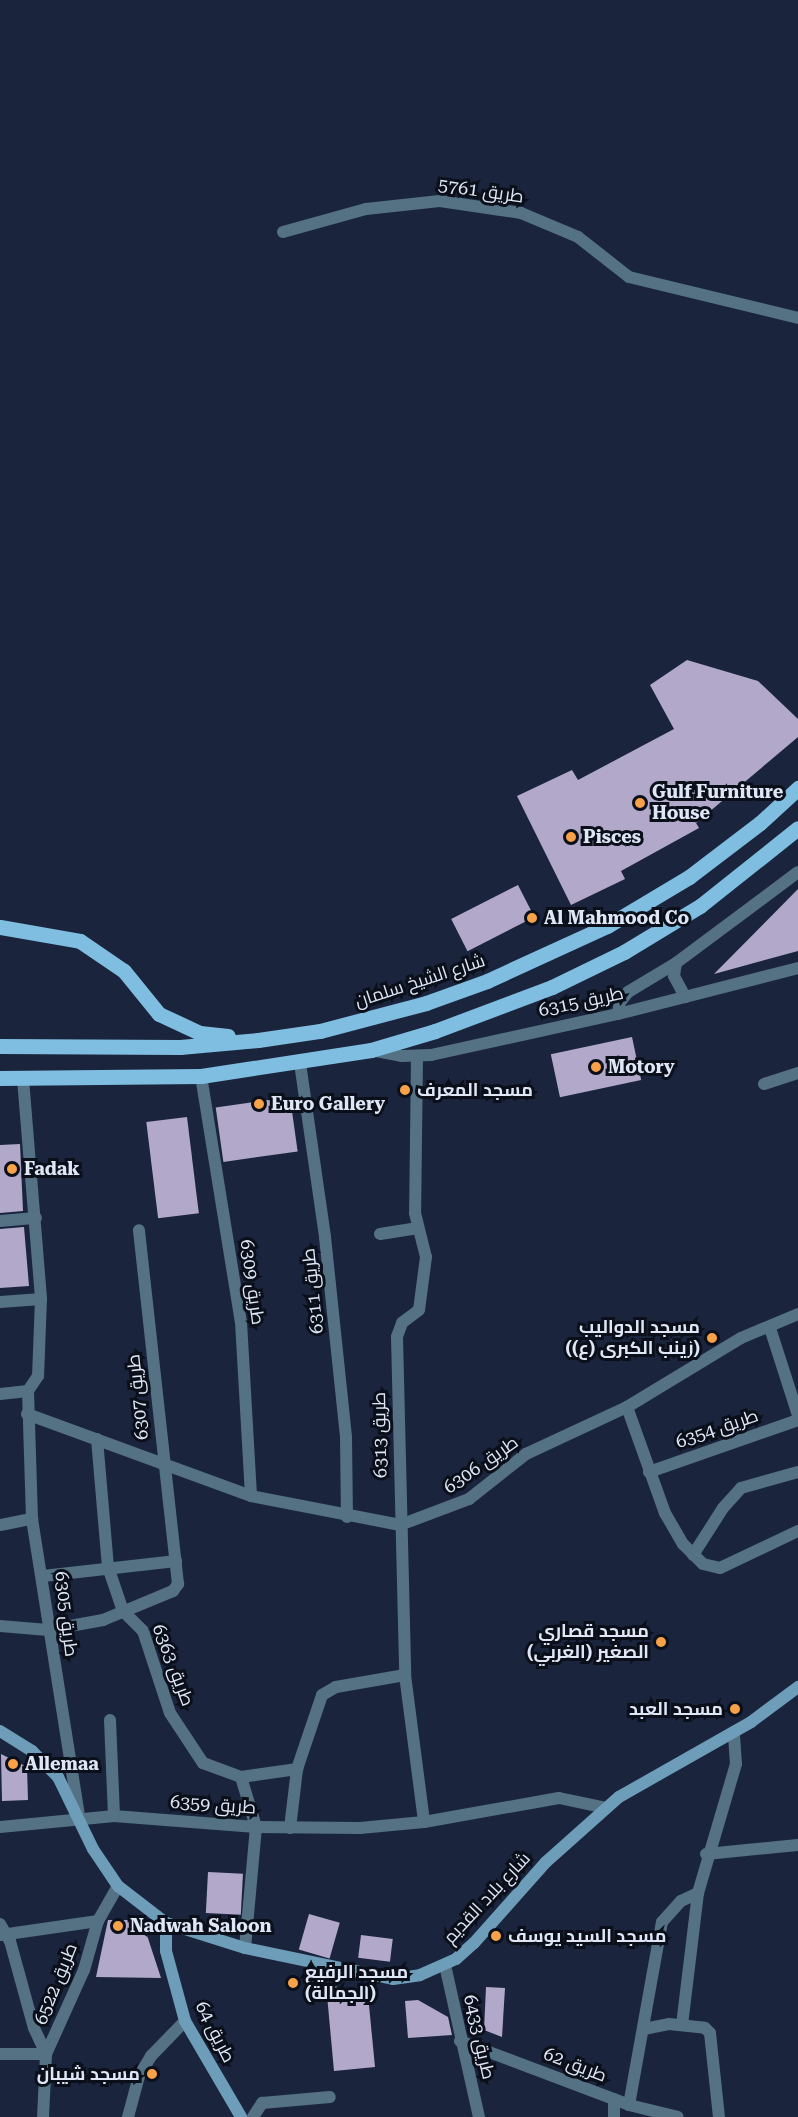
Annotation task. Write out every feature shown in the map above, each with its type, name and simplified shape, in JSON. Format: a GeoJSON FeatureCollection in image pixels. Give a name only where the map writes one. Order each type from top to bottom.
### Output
{"type":"FeatureCollection","features":[{"type":"Feature","properties":{"kind":"main road","name":"شارع الشيخ سلمان"},"geometry":{"type":"LineString","coordinates":[[0,1046],[169,1047],[258,1040],[378,1017],[487,981],[607,926],[689,877],[760,823],[798,788]]}},
{"type":"Feature","properties":{"kind":"main road"},"geometry":{"type":"LineString","coordinates":[[0,1078],[201,1076],[300,1063],[371,1050],[493,1011],[624,952],[700,906],[798,828]]}},
{"type":"Feature","properties":{"kind":"main road"},"geometry":{"type":"LineString","coordinates":[[0,927],[80,941],[124,972],[159,1014],[175,1024],[200,1033],[258,1040]]}},
{"type":"Feature","properties":{"kind":"street","name":"طريق 5761"},"geometry":{"type":"LineString","coordinates":[[284,232],[366,209],[440,201],[521,213],[578,237],[629,278],[798,318]]}},
{"type":"Feature","properties":{"kind":"street"},"geometry":{"type":"LineString","coordinates":[[618,1014],[620,1002],[627,992],[676,963],[798,872]]}},
{"type":"Feature","properties":{"kind":"street"},"geometry":{"type":"LineString","coordinates":[[676,963],[674,976],[685,997]]}},
{"type":"Feature","properties":{"kind":"street","name":"طريق 6315"},"geometry":{"type":"LineString","coordinates":[[371,1050],[417,1057],[618,1014],[798,968]]}},
{"type":"Feature","properties":{"kind":"street","name":"طريق 6313"},"geometry":{"type":"LineString","coordinates":[[417,1057],[417,1228],[426,1257],[420,1306],[402,1323],[397,1336],[405,1675],[424,1822]]}},
{"type":"Feature","properties":{"kind":"street","name":"طريق 6311"},"geometry":{"type":"LineString","coordinates":[[300,1063],[325,1237],[346,1437],[347,1517]]}},
{"type":"Feature","properties":{"kind":"street"},"geometry":{"type":"LineString","coordinates":[[764,1084],[798,1073]]}},
{"type":"Feature","properties":{"kind":"street","name":"طريق 6309"},"geometry":{"type":"LineString","coordinates":[[201,1076],[241,1322],[251,1496]]}},
{"type":"Feature","properties":{"kind":"street"},"geometry":{"type":"LineString","coordinates":[[0,1394],[28,1391],[38,1376],[41,1299],[23,1079]]}},
{"type":"Feature","properties":{"kind":"street"},"geometry":{"type":"LineString","coordinates":[[0,1221],[36,1218]]}},
{"type":"Feature","properties":{"kind":"street"},"geometry":{"type":"LineString","coordinates":[[380,1234],[417,1228]]}},
{"type":"Feature","properties":{"kind":"street","name":"طريق 6307"},"geometry":{"type":"LineString","coordinates":[[123,1611],[173,1591],[178,1584],[162,1466],[139,1230]]}},
{"type":"Feature","properties":{"kind":"street"},"geometry":{"type":"LineString","coordinates":[[0,1302],[41,1299]]}},
{"type":"Feature","properties":{"kind":"street","name":"طريق 6306"},"geometry":{"type":"LineString","coordinates":[[27,1414],[97,1439],[162,1466],[251,1496],[347,1517],[400,1525],[469,1499],[526,1454],[627,1407],[708,1355],[798,1314]]}},
{"type":"Feature","properties":{"kind":"street","name":"طريق 6354"},"geometry":{"type":"LineString","coordinates":[[649,1472],[798,1418],[770,1328]]}},
{"type":"Feature","properties":{"kind":"street","name":"طريق 6305"},"geometry":{"type":"LineString","coordinates":[[28,1391],[32,1519],[43,1576],[48,1630],[79,1818]]}},
{"type":"Feature","properties":{"kind":"street"},"geometry":{"type":"LineString","coordinates":[[627,1407],[649,1472],[669,1521],[693,1555],[712,1568],[728,1565],[798,1532]]}},
{"type":"Feature","properties":{"kind":"street","name":"طريق 6363"},"geometry":{"type":"LineString","coordinates":[[97,1439],[108,1567],[123,1611],[142,1631],[170,1713],[203,1763],[241,1777]]}},
{"type":"Feature","properties":{"kind":"street"},"geometry":{"type":"LineString","coordinates":[[693,1555],[741,1488],[798,1472]]}},
{"type":"Feature","properties":{"kind":"street"},"geometry":{"type":"LineString","coordinates":[[0,1525],[32,1519]]}},
{"type":"Feature","properties":{"kind":"street"},"geometry":{"type":"LineString","coordinates":[[43,1576],[176,1561]]}},
{"type":"Feature","properties":{"kind":"street"},"geometry":{"type":"LineString","coordinates":[[0,1626],[48,1630],[103,1620],[123,1611]]}},
{"type":"Feature","properties":{"kind":"street"},"geometry":{"type":"LineString","coordinates":[[290,1828],[297,1768],[320,1702],[328,1690],[405,1675]]}},
{"type":"Feature","properties":{"kind":"street","name":"شارع بلاد القديم"},"geometry":{"type":"LineString","coordinates":[[0,1731],[46,1763],[66,1787],[93,1849],[118,1886],[166,1923],[245,1948],[380,1978],[420,1975],[445,1965],[474,1943],[546,1862],[606,1808],[648,1778],[734,1732],[798,1687]]}},
{"type":"Feature","properties":{"kind":"street"},"geometry":{"type":"LineString","coordinates":[[110,1720],[114,1816]]}},
{"type":"Feature","properties":{"kind":"street"},"geometry":{"type":"LineString","coordinates":[[682,2025],[698,1893],[706,1854],[736,1764],[734,1732]]}},
{"type":"Feature","properties":{"kind":"street"},"geometry":{"type":"LineString","coordinates":[[245,1948],[255,1827],[241,1777],[297,1768]]}},
{"type":"Feature","properties":{"kind":"street","name":"طريق 6359"},"geometry":{"type":"LineString","coordinates":[[0,1827],[114,1816],[290,1828],[424,1822],[559,1798],[606,1808]]}},
{"type":"Feature","properties":{"kind":"street"},"geometry":{"type":"LineString","coordinates":[[706,1854],[798,1845]]}},
{"type":"Feature","properties":{"kind":"street","name":"طريق 6522"},"geometry":{"type":"LineString","coordinates":[[0,2054],[46,2054],[84,1970],[98,1921],[118,1886]]}},
{"type":"Feature","properties":{"kind":"street"},"geometry":{"type":"LineString","coordinates":[[629,2104],[662,1922],[681,1901],[698,1893]]}},
{"type":"Feature","properties":{"kind":"street"},"geometry":{"type":"LineString","coordinates":[[43,2117],[46,2054],[34,2028],[2,1931],[98,1921]]}},
{"type":"Feature","properties":{"kind":"street","name":"طريق 64"},"geometry":{"type":"LineString","coordinates":[[166,1923],[166,1951],[185,2021],[241,2117]]}},
{"type":"Feature","properties":{"kind":"street","name":"طريق 6433"},"geometry":{"type":"LineString","coordinates":[[445,1965],[460,2041],[479,2117]]}},
{"type":"Feature","properties":{"kind":"street"},"geometry":{"type":"LineString","coordinates":[[128,2117],[140,2076],[151,2056],[185,2021]]}},
{"type":"Feature","properties":{"kind":"street"},"geometry":{"type":"LineString","coordinates":[[644,2029],[682,2025],[705,2028],[710,2033],[719,2117]]}},
{"type":"Feature","properties":{"kind":"street","name":"طريق 62"},"geometry":{"type":"LineString","coordinates":[[460,2041],[614,2099],[678,2117]]}},
{"type":"Feature","properties":{"kind":"street"},"geometry":{"type":"LineString","coordinates":[[253,2117],[262,2103],[330,2097]]}},
{"type":"Feature","properties":{"kind":"street"},"geometry":{"type":"LineString","coordinates":[[614,2099],[614,2117]]}},
{"type":"Feature","properties":{"kind":"building"},"geometry":{"type":"Polygon","coordinates":[[[687,660],[758,681],[798,719],[798,737],[696,823],[699,828],[621,871],[625,879],[571,905],[517,796],[572,770],[578,780],[674,729],[650,685],[687,660]]]}},
{"type":"Feature","properties":{"kind":"building"},"geometry":{"type":"Polygon","coordinates":[[[518,885],[534,917],[468,951],[451,919],[518,885]]]}},
{"type":"Feature","properties":{"kind":"building"},"geometry":{"type":"Polygon","coordinates":[[[798,889],[798,951],[714,974],[798,889]]]}},
{"type":"Feature","properties":{"kind":"building","name":"Motory"},"geometry":{"type":"Polygon","coordinates":[[[632,1037],[641,1080],[560,1097],[551,1054],[632,1037]]]}},
{"type":"Feature","properties":{"kind":"building"},"geometry":{"type":"Polygon","coordinates":[[[290,1097],[298,1151],[223,1162],[216,1107],[290,1097]]]}},
{"type":"Feature","properties":{"kind":"building"},"geometry":{"type":"Polygon","coordinates":[[[187,1117],[199,1213],[158,1218],[146,1122],[187,1117]]]}},
{"type":"Feature","properties":{"kind":"building"},"geometry":{"type":"Polygon","coordinates":[[[20,1144],[23,1211],[0,1213],[0,1145],[20,1144]]]}},
{"type":"Feature","properties":{"kind":"building"},"geometry":{"type":"Polygon","coordinates":[[[24,1227],[29,1286],[0,1288],[0,1229],[24,1227]]]}},
{"type":"Feature","properties":{"kind":"building"},"geometry":{"type":"Polygon","coordinates":[[[1,1754],[27,1767],[28,1800],[2,1801],[1,1754]]]}},
{"type":"Feature","properties":{"kind":"building"},"geometry":{"type":"Polygon","coordinates":[[[208,1872],[243,1874],[241,1915],[206,1913],[208,1872]]]}},
{"type":"Feature","properties":{"kind":"building"},"geometry":{"type":"Polygon","coordinates":[[[309,1914],[340,1923],[330,1958],[299,1950],[309,1914]]]}},
{"type":"Feature","properties":{"kind":"building"},"geometry":{"type":"Polygon","coordinates":[[[108,1920],[142,1920],[161,1978],[96,1977],[108,1920]]]}},
{"type":"Feature","properties":{"kind":"building"},"geometry":{"type":"Polygon","coordinates":[[[361,1935],[393,1939],[390,1962],[358,1958],[361,1935]]]}},
{"type":"Feature","properties":{"kind":"building"},"geometry":{"type":"Polygon","coordinates":[[[326,1984],[368,1995],[375,2067],[334,2071],[326,1984]]]}},
{"type":"Feature","properties":{"kind":"building"},"geometry":{"type":"Polygon","coordinates":[[[486,1987],[505,1988],[502,2037],[484,2030],[486,1987]]]}},
{"type":"Feature","properties":{"kind":"building"},"geometry":{"type":"Polygon","coordinates":[[[418,2000],[448,2017],[452,2035],[408,2038],[405,2001],[418,2000]]]}},
{"type":"Feature","properties":{"kind":"place","name":"Gulf Furniture House"},"geometry":{"type":"Point","coordinates":[640,803]}},
{"type":"Feature","properties":{"kind":"place","name":"Pisces"},"geometry":{"type":"Point","coordinates":[571,837]}},
{"type":"Feature","properties":{"kind":"place","name":"Al Mahmood Co"},"geometry":{"type":"Point","coordinates":[532,918]}},
{"type":"Feature","properties":{"kind":"place","name":"Motory"},"geometry":{"type":"Point","coordinates":[596,1067]}},
{"type":"Feature","properties":{"kind":"place","name":"مسجد المعرف"},"geometry":{"type":"Point","coordinates":[405,1090]}},
{"type":"Feature","properties":{"kind":"place","name":"Euro Gallery"},"geometry":{"type":"Point","coordinates":[259,1104]}},
{"type":"Feature","properties":{"kind":"place","name":"Fadak"},"geometry":{"type":"Point","coordinates":[12,1169]}},
{"type":"Feature","properties":{"kind":"place","name":"مسجد الدواليب (زينب الكبرى (ع))"},"geometry":{"type":"Point","coordinates":[712,1338]}},
{"type":"Feature","properties":{"kind":"place","name":"مسجد قصاري الصغير (الغربي)"},"geometry":{"type":"Point","coordinates":[661,1642]}},
{"type":"Feature","properties":{"kind":"place","name":"مسجد العبد"},"geometry":{"type":"Point","coordinates":[735,1709]}},
{"type":"Feature","properties":{"kind":"place","name":"Allemaa"},"geometry":{"type":"Point","coordinates":[13,1764]}},
{"type":"Feature","properties":{"kind":"place","name":"Nadwah Saloon"},"geometry":{"type":"Point","coordinates":[118,1926]}},
{"type":"Feature","properties":{"kind":"place","name":"مسجد السيد يوسف"},"geometry":{"type":"Point","coordinates":[496,1936]}},
{"type":"Feature","properties":{"kind":"place","name":"مسجد الرفيع (الجمالة)"},"geometry":{"type":"Point","coordinates":[293,1983]}},
{"type":"Feature","properties":{"kind":"place","name":"مسجد شيبان"},"geometry":{"type":"Point","coordinates":[152,2074]}}]}
